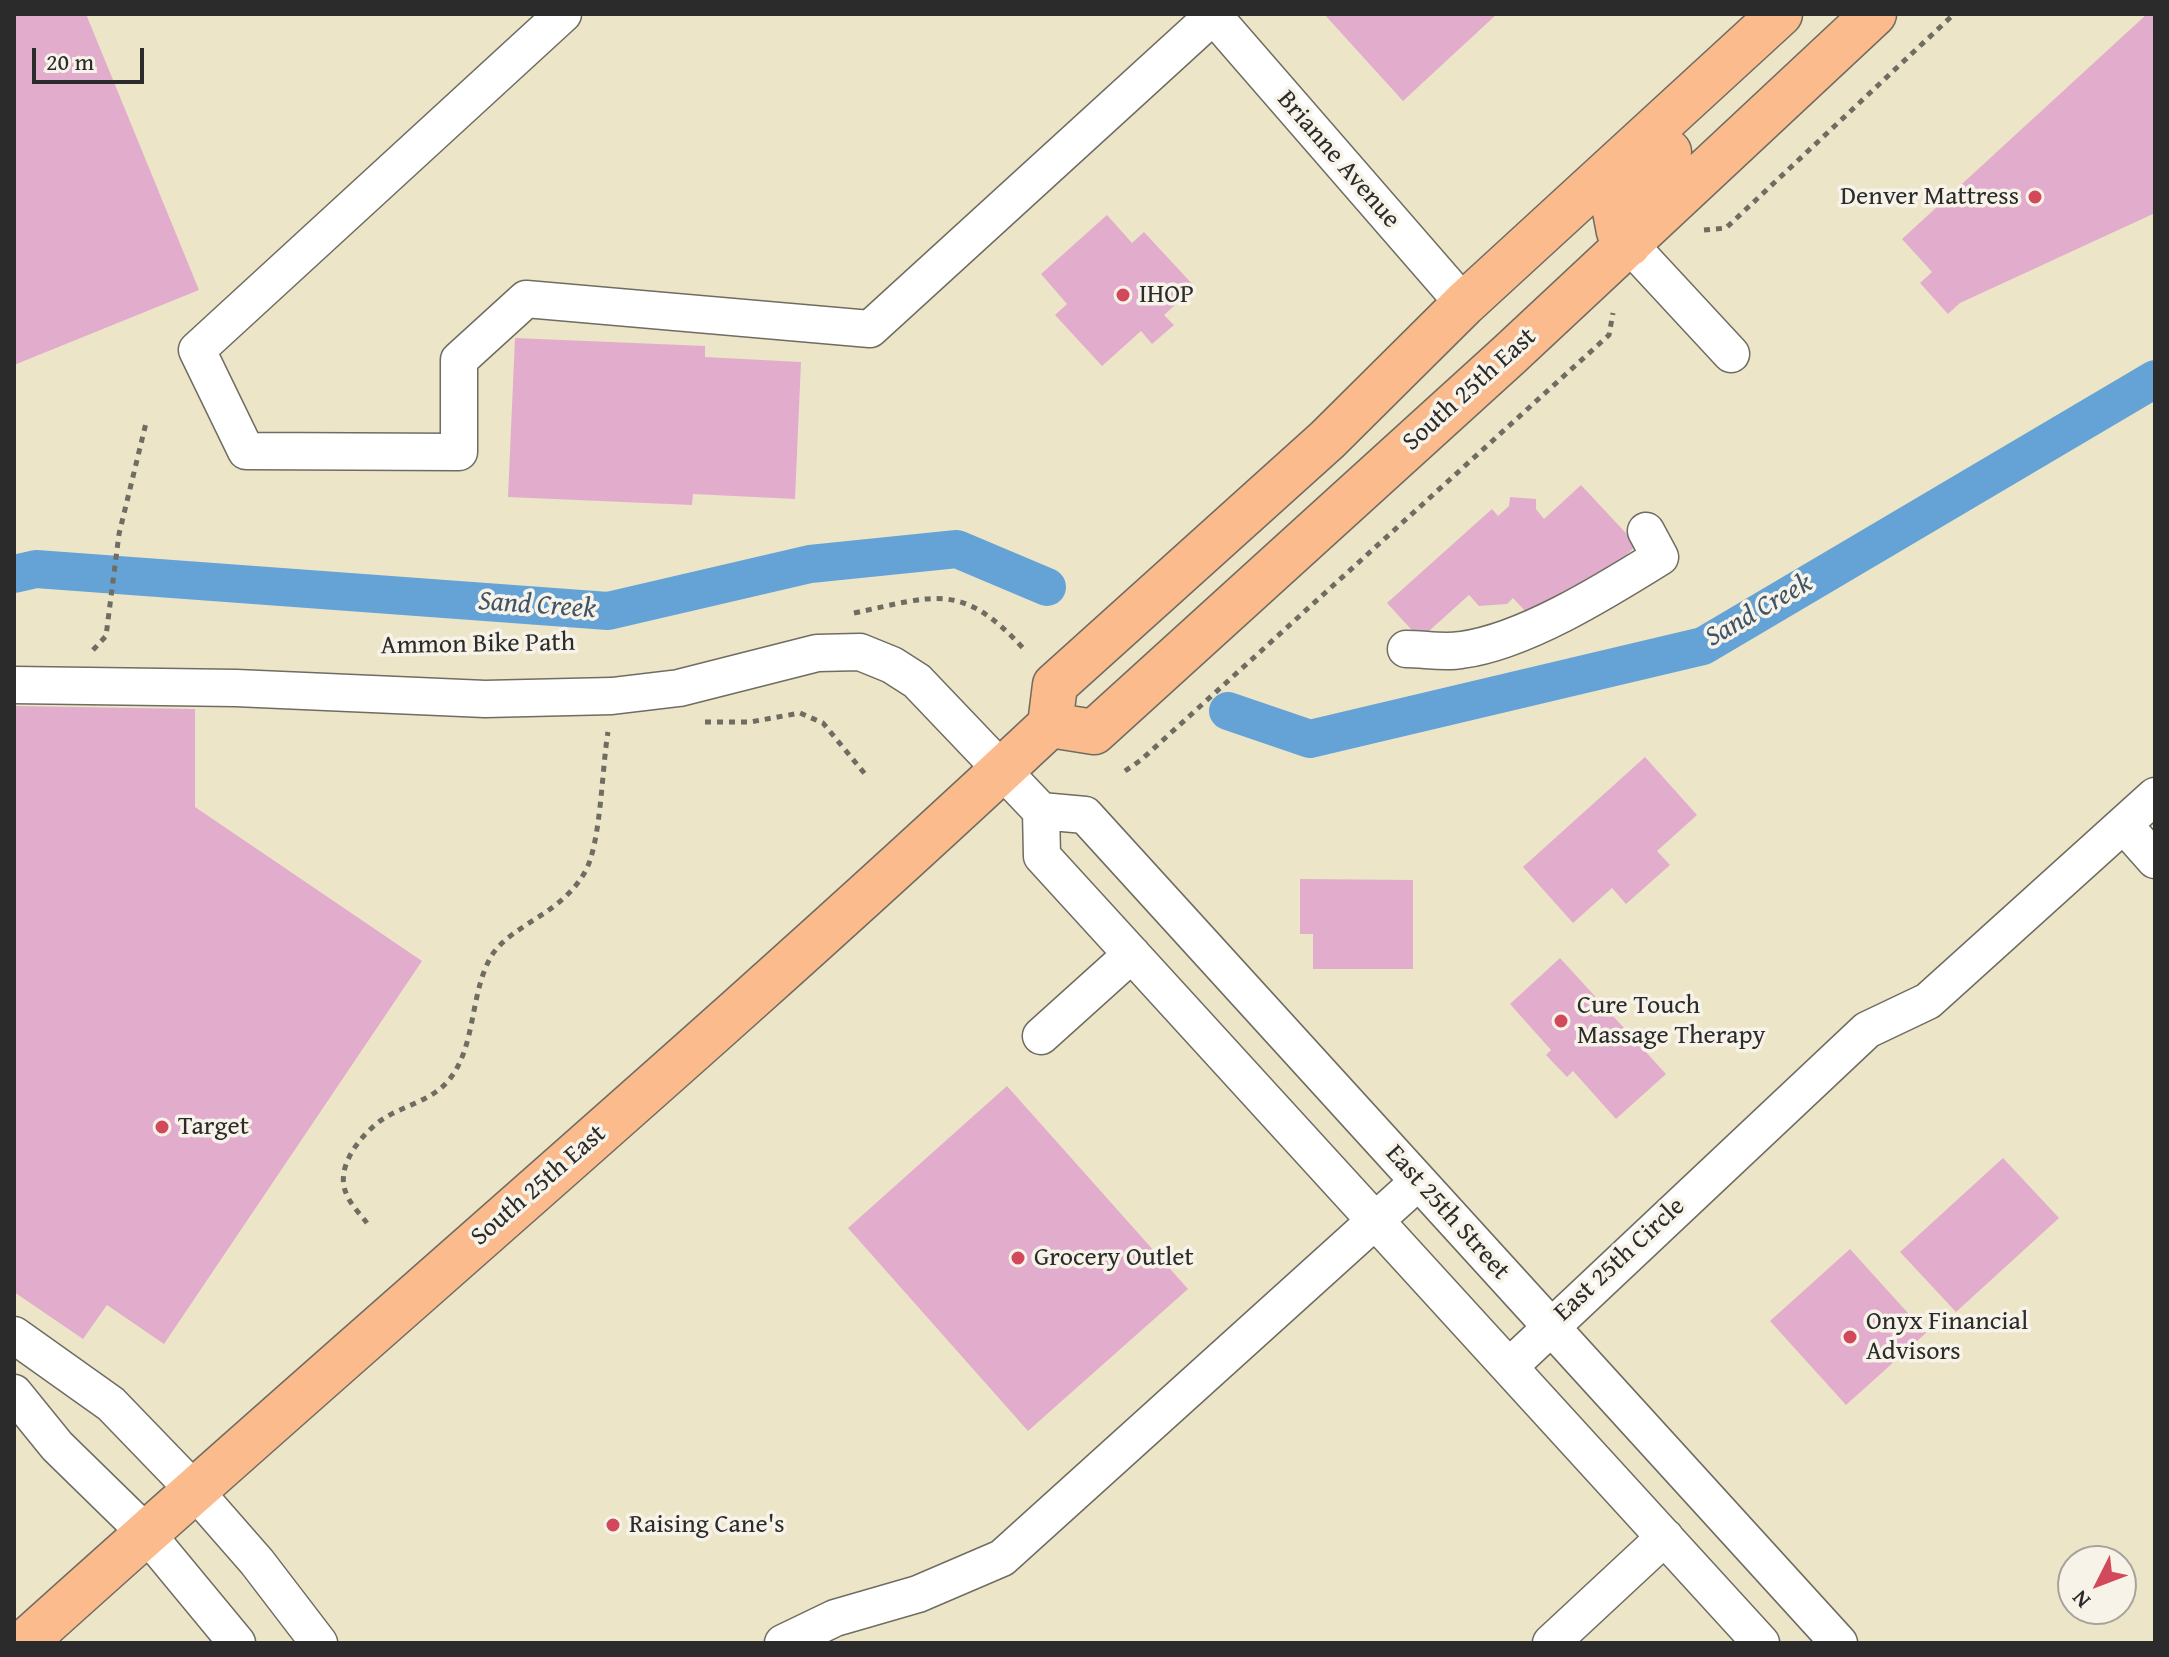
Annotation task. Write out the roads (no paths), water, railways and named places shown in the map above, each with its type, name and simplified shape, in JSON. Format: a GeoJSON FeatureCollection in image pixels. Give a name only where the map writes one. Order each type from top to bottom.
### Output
{"type":"FeatureCollection","features":[{"type":"Feature","properties":{"kind":"main road"},"geometry":{"type":"LineString","coordinates":[[1050,725],[1055,685],[1327,440],[1464,304],[1780,14]]}},
{"type":"Feature","properties":{"kind":"main road","name":"South 25th East"},"geometry":{"type":"LineString","coordinates":[[24,1643],[724,1023],[1050,725],[1094,732],[1629,244],[1874,14]]}},
{"type":"Feature","properties":{"kind":"main road"},"geometry":{"type":"LineString","coordinates":[[1629,244],[1619,232],[1615,211],[1668,156],[1689,97]]}},
{"type":"Feature","properties":{"kind":"street"},"geometry":{"type":"LineString","coordinates":[[563,14],[197,350],[246,451],[459,452],[459,360],[526,299],[870,329],[1213,14]]}},
{"type":"Feature","properties":{"kind":"street","name":"Brianne Avenue"},"geometry":{"type":"LineString","coordinates":[[1213,14],[1464,304]]}},
{"type":"Feature","properties":{"kind":"street"},"geometry":{"type":"LineString","coordinates":[[1629,244],[1731,354]]}},
{"type":"Feature","properties":{"kind":"street"},"geometry":{"type":"LineString","coordinates":[[1406,649],[1461,651],[1499,639],[1585,603],[1660,557],[1646,531]]}},
{"type":"Feature","properties":{"kind":"street"},"geometry":{"type":"LineString","coordinates":[[14,685],[236,688],[485,699],[612,696],[679,688],[817,653],[860,652],[892,665],[917,681],[1041,811],[1042,856],[1761,1643]]}},
{"type":"Feature","properties":{"kind":"street","name":"East 25th Circle"},"geometry":{"type":"LineString","coordinates":[[1509,1367],[1867,1030],[1928,1001],[2155,796]]}},
{"type":"Feature","properties":{"kind":"street","name":"East 25th Street"},"geometry":{"type":"LineString","coordinates":[[1041,811],[1085,815],[1839,1643]]}},
{"type":"Feature","properties":{"kind":"street"},"geometry":{"type":"LineString","coordinates":[[2124,825],[2155,860]]}},
{"type":"Feature","properties":{"kind":"street"},"geometry":{"type":"LineString","coordinates":[[1041,1036],[1132,954]]}},
{"type":"Feature","properties":{"kind":"street"},"geometry":{"type":"LineString","coordinates":[[783,1643],[835,1618],[918,1594],[1002,1558],[1418,1182]]}},
{"type":"Feature","properties":{"kind":"street"},"geometry":{"type":"LineString","coordinates":[[14,1335],[111,1404],[194,1490],[257,1562],[319,1643]]}},
{"type":"Feature","properties":{"kind":"street"},"geometry":{"type":"LineString","coordinates":[[14,1393],[57,1446],[146,1533],[237,1643]]}},
{"type":"Feature","properties":{"kind":"street"},"geometry":{"type":"LineString","coordinates":[[1551,1643],[1665,1537]]}},
{"type":"Feature","properties":{"kind":"waterway","name":"Sand Creek"},"geometry":{"type":"LineString","coordinates":[[1228,711],[1310,739],[1703,646],[2155,379]]}},
{"type":"Feature","properties":{"kind":"waterway","name":"Sand Creek"},"geometry":{"type":"LineString","coordinates":[[14,574],[36,569],[608,611],[810,564],[957,549],[1047,587]]}},
{"type":"Feature","properties":{"kind":"place","name":"Denver Mattress"},"geometry":{"type":"Point","coordinates":[2035,197]}},
{"type":"Feature","properties":{"kind":"place","name":"IHOP"},"geometry":{"type":"Point","coordinates":[1123,295]}},
{"type":"Feature","properties":{"kind":"place","name":"Cure Touch Massage Therapy"},"geometry":{"type":"Point","coordinates":[1561,1021]}},
{"type":"Feature","properties":{"kind":"place","name":"Target"},"geometry":{"type":"Point","coordinates":[162,1127]}},
{"type":"Feature","properties":{"kind":"place","name":"Grocery Outlet"},"geometry":{"type":"Point","coordinates":[1018,1258]}},
{"type":"Feature","properties":{"kind":"place","name":"Onyx Financial Advisors"},"geometry":{"type":"Point","coordinates":[1850,1337]}},
{"type":"Feature","properties":{"kind":"place","name":"Raising Cane's"},"geometry":{"type":"Point","coordinates":[613,1525]}}]}
